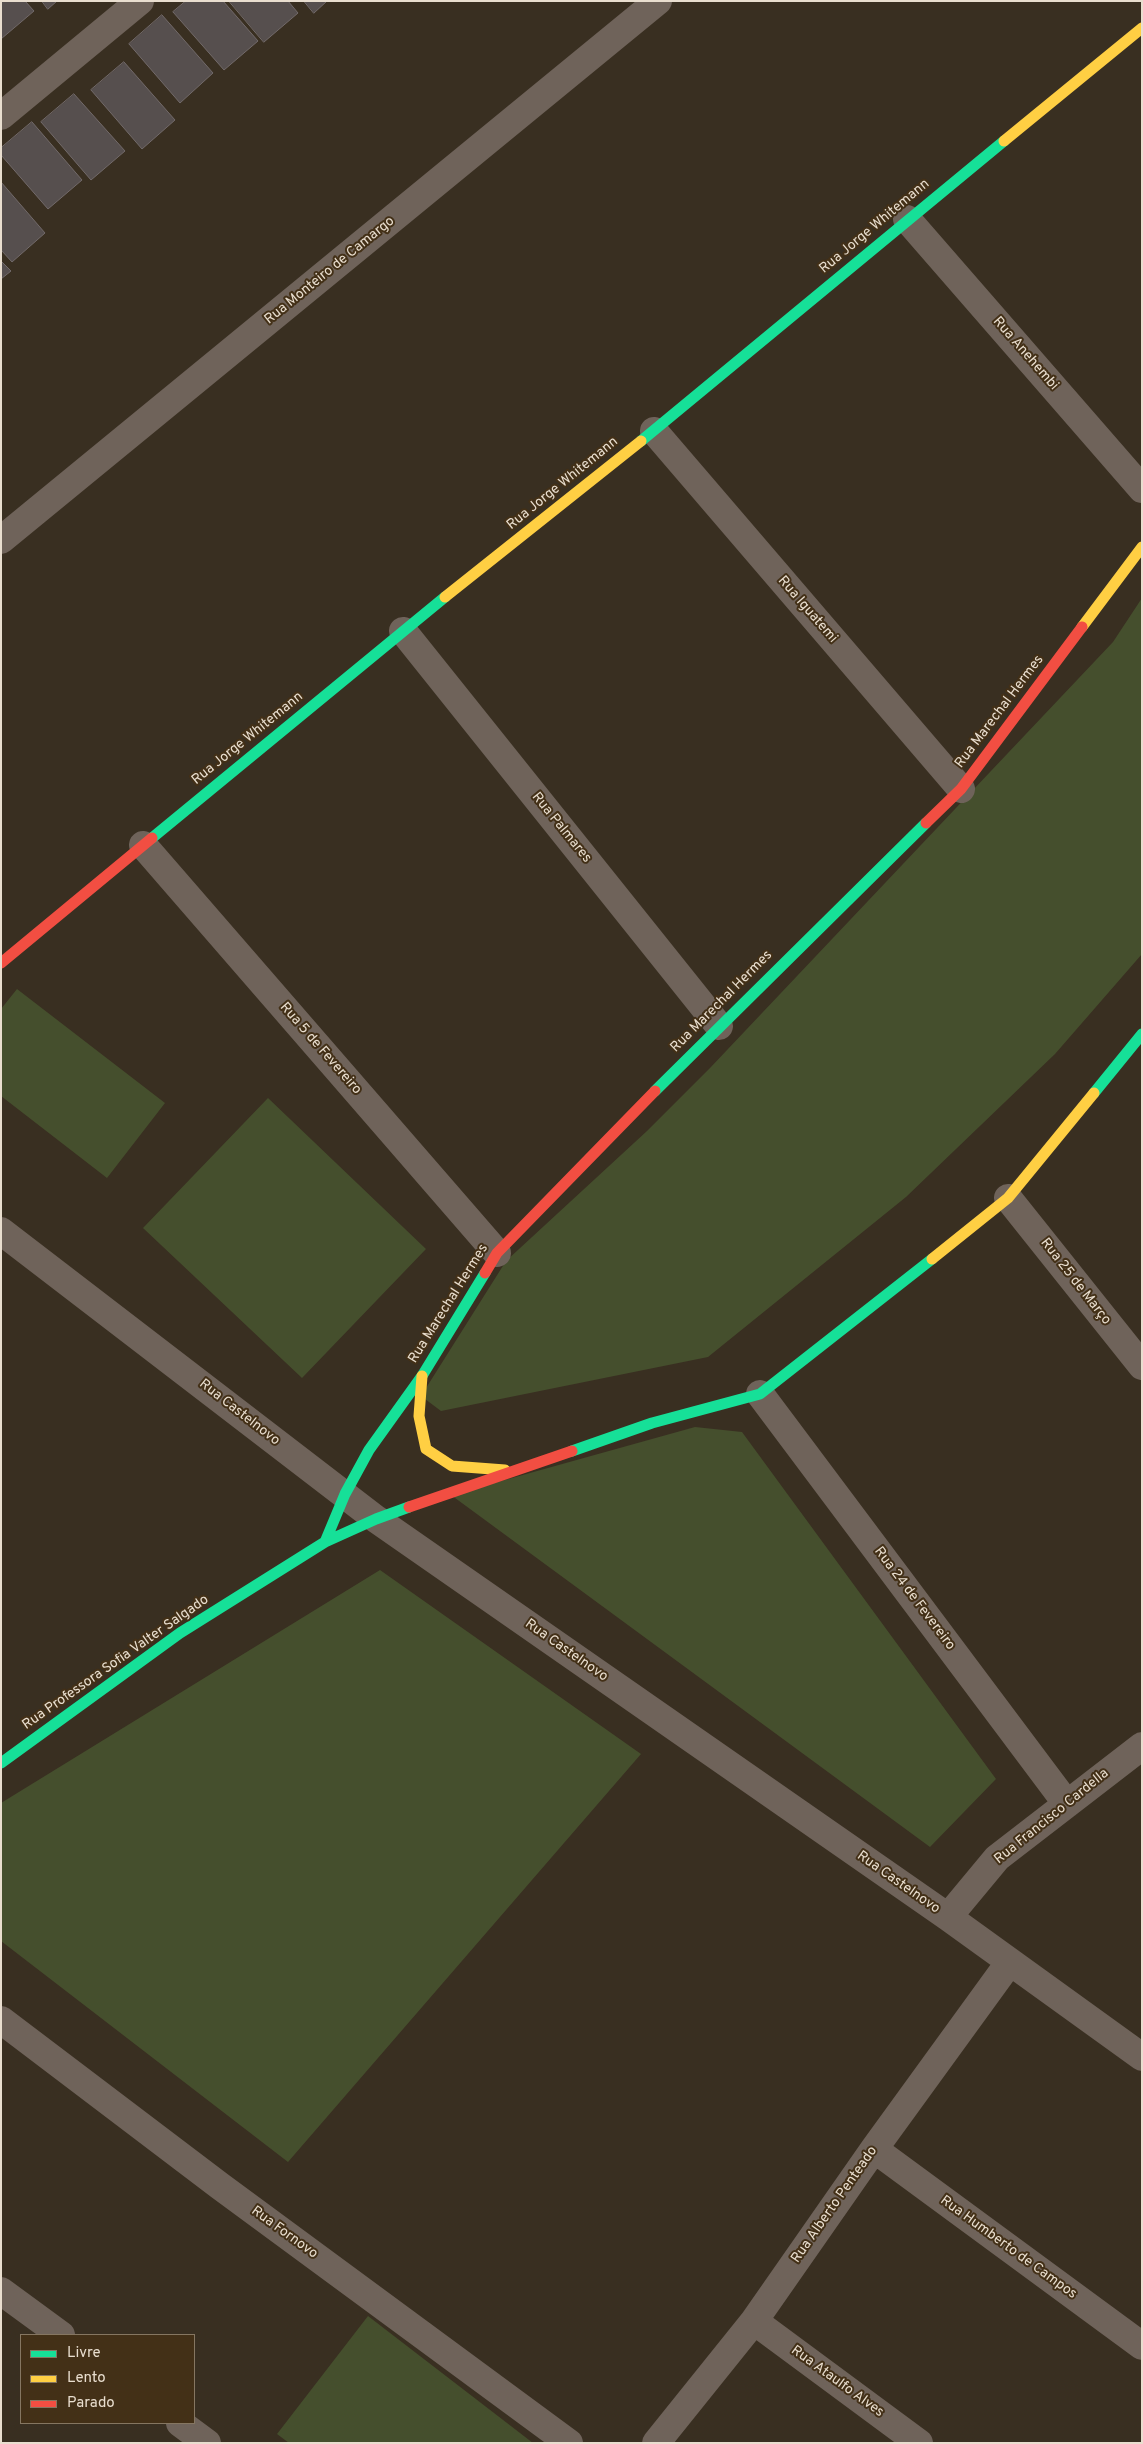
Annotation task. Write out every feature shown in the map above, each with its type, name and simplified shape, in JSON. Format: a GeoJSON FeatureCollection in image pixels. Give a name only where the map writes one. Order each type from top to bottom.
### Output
{"type":"FeatureCollection","features":[{"type":"Feature","properties":{"kind":"street"},"geometry":{"type":"LineString","coordinates":[[1,116],[140,1]]}},
{"type":"Feature","properties":{"kind":"street","name":"Rua Monteiro de Camargo"},"geometry":{"type":"LineString","coordinates":[[1,540],[658,1]]}},
{"type":"Feature","properties":{"kind":"street","name":"Rua Jorge Whitemann"},"geometry":{"type":"LineString","coordinates":[[1,963],[403,631],[654,430],[907,219],[1142,28]]}},
{"type":"Feature","properties":{"kind":"street","name":"Rua Anehembi"},"geometry":{"type":"LineString","coordinates":[[907,219],[1142,489]]}},
{"type":"Feature","properties":{"kind":"street","name":"Rua Iguatemi"},"geometry":{"type":"LineString","coordinates":[[654,430],[961,790]]}},
{"type":"Feature","properties":{"kind":"street","name":"Rua Marechal Hermes"},"geometry":{"type":"LineString","coordinates":[[345,1494],[369,1450],[422,1376],[497,1253],[719,1026],[961,790],[1142,547]]}},
{"type":"Feature","properties":{"kind":"street","name":"Rua Palmares"},"geometry":{"type":"LineString","coordinates":[[403,631],[719,1026]]}},
{"type":"Feature","properties":{"kind":"street","name":"Rua 5 de Fevereiro"},"geometry":{"type":"LineString","coordinates":[[143,845],[497,1253]]}},
{"type":"Feature","properties":{"kind":"street"},"geometry":{"type":"LineString","coordinates":[[376,1519],[519,1471],[652,1422],[760,1394],[862,1316],[1008,1198],[1142,1034]]}},
{"type":"Feature","properties":{"kind":"street","name":"Rua 25 de Março"},"geometry":{"type":"LineString","coordinates":[[1008,1198],[1142,1366]]}},
{"type":"Feature","properties":{"kind":"street","name":"Rua Castelnovo"},"geometry":{"type":"LineString","coordinates":[[1,1231],[376,1519],[948,1917],[1009,1963],[1142,2057]]}},
{"type":"Feature","properties":{"kind":"street"},"geometry":{"type":"LineString","coordinates":[[422,1376],[420,1416],[426,1448],[452,1466],[519,1471]]}},
{"type":"Feature","properties":{"kind":"street","name":"Rua 24 de Fevereiro"},"geometry":{"type":"LineString","coordinates":[[760,1394],[1067,1804]]}},
{"type":"Feature","properties":{"kind":"street"},"geometry":{"type":"LineString","coordinates":[[325,1542],[345,1494]]}},
{"type":"Feature","properties":{"kind":"street","name":"Rua Professora Sofia Valter Salgado"},"geometry":{"type":"LineString","coordinates":[[1,1763],[180,1633],[325,1542],[376,1519]]}},
{"type":"Feature","properties":{"kind":"street","name":"Rua Francisco Cardella"},"geometry":{"type":"LineString","coordinates":[[948,1917],[997,1858],[1142,1746]]}},
{"type":"Feature","properties":{"kind":"street","name":"Rua Alberto Penteado"},"geometry":{"type":"LineString","coordinates":[[656,2443],[754,2322],[874,2149],[1009,1963]]}},
{"type":"Feature","properties":{"kind":"street","name":"Rua Fornovo"},"geometry":{"type":"LineString","coordinates":[[1,2020],[220,2186],[569,2443]]}},
{"type":"Feature","properties":{"kind":"street","name":"Rua Humberto de Campos"},"geometry":{"type":"LineString","coordinates":[[874,2149],[1142,2346]]}},
{"type":"Feature","properties":{"kind":"street"},"geometry":{"type":"LineString","coordinates":[[1,2291],[60,2334]]}},
{"type":"Feature","properties":{"kind":"street","name":"Rua Ataulfo Alves"},"geometry":{"type":"LineString","coordinates":[[754,2322],[919,2443]]}},
{"type":"Feature","properties":{"kind":"street"},"geometry":{"type":"LineString","coordinates":[[181,2424],[207,2443]]}},
{"type":"Feature","properties":{"kind":"green space"},"geometry":{"type":"Polygon","coordinates":[[[1142,598],[1142,954],[1055,1054],[906,1197],[708,1357],[441,1411],[421,1396],[506,1261],[647,1131],[710,1068],[1113,642],[1142,598]]]}},
{"type":"Feature","properties":{"kind":"green space"},"geometry":{"type":"Polygon","coordinates":[[[17,989],[165,1103],[107,1178],[1,1096],[1,1009],[17,989]]]}},
{"type":"Feature","properties":{"kind":"green space"},"geometry":{"type":"Polygon","coordinates":[[[268,1098],[426,1249],[302,1378],[143,1228],[268,1098]]]}},
{"type":"Feature","properties":{"kind":"green space"},"geometry":{"type":"Polygon","coordinates":[[[695,1427],[742,1432],[996,1779],[930,1847],[451,1495],[695,1427]]]}},
{"type":"Feature","properties":{"kind":"green space"},"geometry":{"type":"Polygon","coordinates":[[[380,1570],[641,1754],[288,2162],[1,1941],[1,1803],[380,1570]]]}},
{"type":"Feature","properties":{"kind":"green space"},"geometry":{"type":"Polygon","coordinates":[[[368,2316],[533,2443],[289,2443],[277,2434],[368,2316]]]}},
{"type":"Feature","properties":{"kind":"building"},"geometry":{"type":"Polygon","coordinates":[[[1,1],[25,1],[34,11],[1,39],[1,1]]]}},
{"type":"Feature","properties":{"kind":"building"},"geometry":{"type":"Polygon","coordinates":[[[42,1],[57,1],[48,9],[42,1]]]}},
{"type":"Feature","properties":{"kind":"building"},"geometry":{"type":"Polygon","coordinates":[[[186,1],[223,1],[258,41],[224,70],[173,12],[186,1]]]}},
{"type":"Feature","properties":{"kind":"building"},"geometry":{"type":"Polygon","coordinates":[[[229,1],[288,1],[298,13],[264,42],[229,1]]]}},
{"type":"Feature","properties":{"kind":"building"},"geometry":{"type":"Polygon","coordinates":[[[304,1],[327,1],[314,13],[304,1]]]}},
{"type":"Feature","properties":{"kind":"building"},"geometry":{"type":"Polygon","coordinates":[[[162,15],[213,73],[180,103],[129,44],[162,15]]]}},
{"type":"Feature","properties":{"kind":"building"},"geometry":{"type":"Polygon","coordinates":[[[124,62],[175,120],[142,149],[91,90],[124,62]]]}},
{"type":"Feature","properties":{"kind":"building"},"geometry":{"type":"Polygon","coordinates":[[[74,94],[125,151],[91,180],[41,122],[74,94]]]}},
{"type":"Feature","properties":{"kind":"building"},"geometry":{"type":"Polygon","coordinates":[[[32,122],[82,180],[48,209],[1,155],[1,148],[32,122]]]}},
{"type":"Feature","properties":{"kind":"building"},"geometry":{"type":"Polygon","coordinates":[[[1,182],[45,233],[12,262],[1,250],[1,182]]]}},
{"type":"Feature","properties":{"kind":"building"},"geometry":{"type":"Polygon","coordinates":[[[1,261],[11,271],[1,279],[1,261]]]}},
{"type":"Feature","properties":{"kind":"traffic: fast"},"geometry":{"type":"LineString","coordinates":[[641,441],[1004,141]]}},
{"type":"Feature","properties":{"kind":"traffic: fast"},"geometry":{"type":"LineString","coordinates":[[152,838],[445,597]]}},
{"type":"Feature","properties":{"kind":"traffic: fast"},"geometry":{"type":"LineString","coordinates":[[655,1091],[926,823]]}},
{"type":"Feature","properties":{"kind":"traffic: fast"},"geometry":{"type":"LineString","coordinates":[[1094,1093],[1142,1034]]}},
{"type":"Feature","properties":{"kind":"traffic: fast"},"geometry":{"type":"LineString","coordinates":[[572,1451],[652,1423],[760,1394],[932,1259]]}},
{"type":"Feature","properties":{"kind":"traffic: fast"},"geometry":{"type":"LineString","coordinates":[[325,1542],[345,1494],[369,1450],[422,1376],[485,1273]]}},
{"type":"Feature","properties":{"kind":"traffic: fast"},"geometry":{"type":"LineString","coordinates":[[1,1763],[180,1633],[325,1542],[376,1519],[409,1507]]}},
{"type":"Feature","properties":{"kind":"traffic: slow"},"geometry":{"type":"LineString","coordinates":[[1004,141],[1142,28]]}},
{"type":"Feature","properties":{"kind":"traffic: slow"},"geometry":{"type":"LineString","coordinates":[[445,597],[641,441]]}},
{"type":"Feature","properties":{"kind":"traffic: slow"},"geometry":{"type":"LineString","coordinates":[[1082,627],[1142,547]]}},
{"type":"Feature","properties":{"kind":"traffic: slow"},"geometry":{"type":"LineString","coordinates":[[932,1259],[1008,1198],[1094,1093]]}},
{"type":"Feature","properties":{"kind":"traffic: slow"},"geometry":{"type":"LineString","coordinates":[[422,1376],[419,1416],[426,1449],[452,1466],[505,1470]]}},
{"type":"Feature","properties":{"kind":"traffic: jam"},"geometry":{"type":"LineString","coordinates":[[926,823],[961,789],[1082,627]]}},
{"type":"Feature","properties":{"kind":"traffic: jam"},"geometry":{"type":"LineString","coordinates":[[1,963],[152,838]]}},
{"type":"Feature","properties":{"kind":"traffic: jam"},"geometry":{"type":"LineString","coordinates":[[485,1273],[497,1253],[655,1091]]}},
{"type":"Feature","properties":{"kind":"traffic: jam"},"geometry":{"type":"LineString","coordinates":[[409,1507],[572,1451]]}}]}
